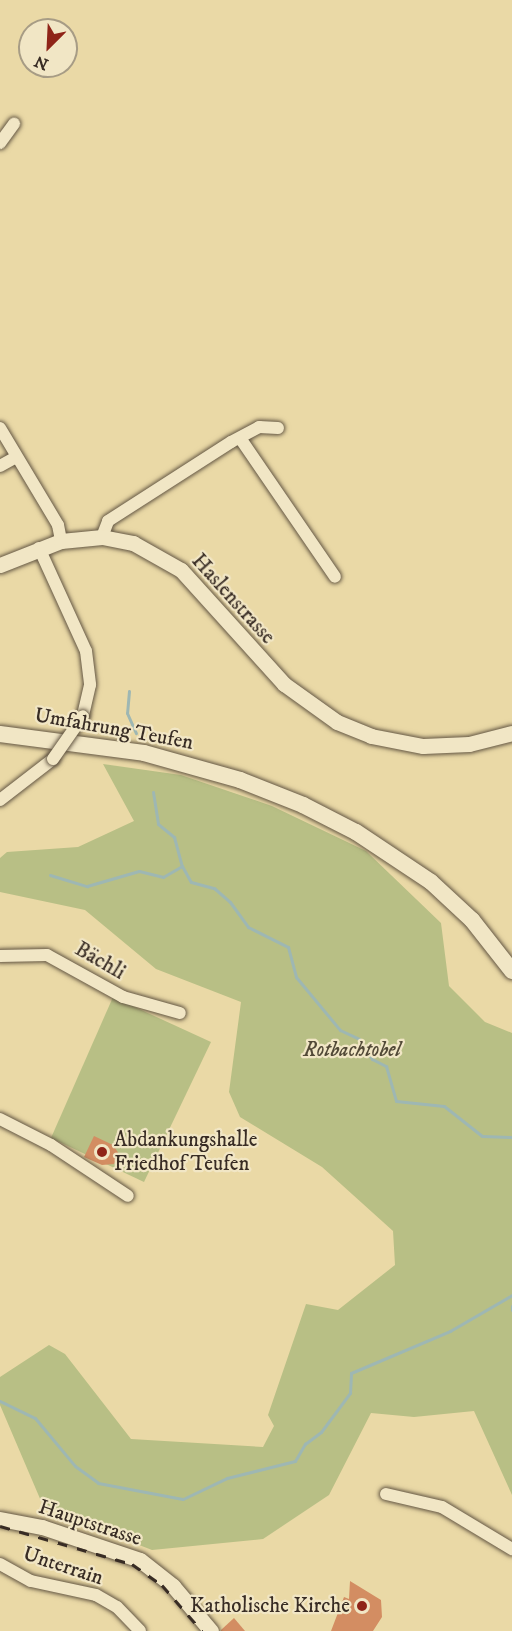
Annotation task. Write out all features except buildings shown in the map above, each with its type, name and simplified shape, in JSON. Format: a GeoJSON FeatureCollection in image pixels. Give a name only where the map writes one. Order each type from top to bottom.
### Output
{"type":"FeatureCollection","features":[{"type":"Feature","properties":{"kind":"main road","name":"Umfahrung Teufen"},"geometry":{"type":"LineString","coordinates":[[0,734],[165,758],[240,780],[303,805],[374,843],[431,882],[472,920],[510,967]]}},
{"type":"Feature","properties":{"kind":"street"},"geometry":{"type":"LineString","coordinates":[[0,143],[14,124]]}},
{"type":"Feature","properties":{"kind":"street"},"geometry":{"type":"LineString","coordinates":[[102,537],[108,521],[240,438],[259,427],[278,428]]}},
{"type":"Feature","properties":{"kind":"street"},"geometry":{"type":"LineString","coordinates":[[0,428],[57,525],[61,541]]}},
{"type":"Feature","properties":{"kind":"street"},"geometry":{"type":"LineString","coordinates":[[240,438],[335,577]]}},
{"type":"Feature","properties":{"kind":"street"},"geometry":{"type":"LineString","coordinates":[[0,466],[16,457]]}},
{"type":"Feature","properties":{"kind":"street","name":"Haslenstrasse"},"geometry":{"type":"LineString","coordinates":[[0,565],[61,541],[102,537],[133,543],[182,570],[264,665],[318,711],[371,736],[437,746],[512,733]]}},
{"type":"Feature","properties":{"kind":"street"},"geometry":{"type":"LineString","coordinates":[[0,800],[53,759],[83,716],[90,685],[86,651],[39,548]]}},
{"type":"Feature","properties":{"kind":"street","name":"Bächli"},"geometry":{"type":"LineString","coordinates":[[0,956],[47,955],[123,997],[180,1013]]}},
{"type":"Feature","properties":{"kind":"street"},"geometry":{"type":"LineString","coordinates":[[0,1119],[51,1145],[128,1196]]}},
{"type":"Feature","properties":{"kind":"street"},"geometry":{"type":"LineString","coordinates":[[386,1494],[442,1507],[512,1549]]}},
{"type":"Feature","properties":{"kind":"street","name":"Hauptstrasse"},"geometry":{"type":"LineString","coordinates":[[0,1519],[42,1527],[140,1560],[173,1586],[210,1631]]}},
{"type":"Feature","properties":{"kind":"street","name":"Unterrain"},"geometry":{"type":"LineString","coordinates":[[0,1564],[31,1581],[96,1594],[117,1607],[135,1630]]}},
{"type":"Feature","properties":{"kind":"green space","name":"Rotbachtobel"},"geometry":{"type":"Polygon","coordinates":[[[103,764],[181,775],[272,806],[366,851],[441,923],[449,986],[485,1022],[512,1033],[512,1495],[474,1411],[414,1417],[371,1413],[329,1495],[263,1539],[152,1550],[44,1508],[0,1405],[0,1377],[49,1345],[65,1354],[131,1439],[263,1447],[274,1426],[268,1415],[306,1304],[338,1310],[395,1265],[393,1231],[322,1167],[240,1117],[229,1092],[241,1002],[156,969],[85,910],[0,892],[0,858],[7,852],[78,847],[134,821],[103,764]]]}},
{"type":"Feature","properties":{"kind":"green space"},"geometry":{"type":"Polygon","coordinates":[[[113,997],[211,1042],[144,1182],[51,1138],[113,997]]]}},
{"type":"Feature","properties":{"kind":"waterway"},"geometry":{"type":"LineString","coordinates":[[129,691],[127,713],[136,733]]}},
{"type":"Feature","properties":{"kind":"waterway"},"geometry":{"type":"LineString","coordinates":[[153,792],[158,824],[174,837],[182,866]]}},
{"type":"Feature","properties":{"kind":"waterway"},"geometry":{"type":"LineString","coordinates":[[50,875],[87,886],[139,871],[163,877],[182,866],[191,882],[214,888],[230,902],[248,927],[288,947],[296,977],[340,1030],[359,1039],[372,1059],[386,1066],[396,1101],[444,1106],[482,1136],[512,1137]]}},
{"type":"Feature","properties":{"kind":"waterway"},"geometry":{"type":"LineString","coordinates":[[0,1401],[35,1418],[75,1466],[98,1483],[183,1499],[227,1478],[295,1461],[305,1444],[321,1432],[350,1393],[351,1373],[450,1331],[512,1295]]}},
{"type":"Feature","properties":{"kind":"railway"},"geometry":{"type":"LineString","coordinates":[[0,1526],[132,1564],[162,1585],[202,1631]]}},
{"type":"Feature","properties":{"kind":"place","name":"Abdankungshalle Friedhof Teufen"},"geometry":{"type":"Point","coordinates":[102,1152]}},
{"type":"Feature","properties":{"kind":"place","name":"Katholische Kirche"},"geometry":{"type":"Point","coordinates":[362,1606]}}]}
